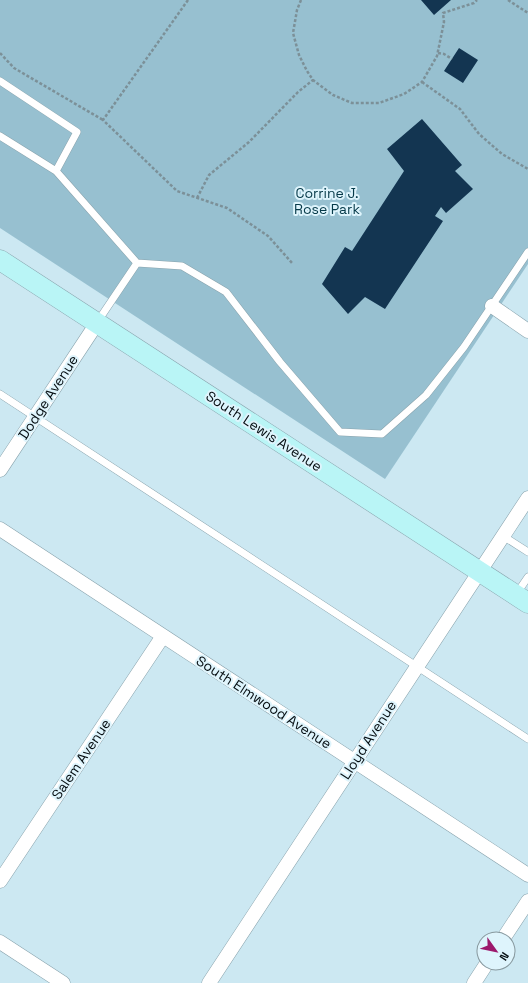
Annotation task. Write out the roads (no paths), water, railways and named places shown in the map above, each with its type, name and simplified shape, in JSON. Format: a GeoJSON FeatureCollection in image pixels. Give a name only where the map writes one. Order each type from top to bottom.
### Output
{"type":"FeatureCollection","features":[{"type":"Feature","properties":{"kind":"main road","name":"South Lewis Avenue"},"geometry":{"type":"LineString","coordinates":[[0,260],[522,599]]}},
{"type":"Feature","properties":{"kind":"street"},"geometry":{"type":"LineString","coordinates":[[492,306],[528,331]]}},
{"type":"Feature","properties":{"kind":"street","name":"Dodge Avenue"},"geometry":{"type":"LineString","coordinates":[[0,470],[97,323]]}},
{"type":"Feature","properties":{"kind":"street","name":"Lloyd Avenue"},"geometry":{"type":"LineString","coordinates":[[209,983],[528,498]]}},
{"type":"Feature","properties":{"kind":"street","name":"South Elmwood Avenue"},"geometry":{"type":"LineString","coordinates":[[0,529],[528,875]]}},
{"type":"Feature","properties":{"kind":"street","name":"Salem Avenue"},"geometry":{"type":"LineString","coordinates":[[0,881],[163,636]]}},
{"type":"Feature","properties":{"kind":"street"},"geometry":{"type":"LineString","coordinates":[[508,931],[528,901]]}},
{"type":"Feature","properties":{"kind":"street"},"geometry":{"type":"LineString","coordinates":[[0,942],[63,983]]}},
{"type":"Feature","properties":{"kind":"street"},"geometry":{"type":"LineString","coordinates":[[474,983],[482,971]]}},
{"type":"Feature","properties":{"kind":"lane"},"geometry":{"type":"LineString","coordinates":[[0,81],[78,132],[56,171]]}},
{"type":"Feature","properties":{"kind":"lane"},"geometry":{"type":"LineString","coordinates":[[0,136],[56,171],[137,264],[182,266],[226,292],[280,362],[340,432],[382,434],[426,395],[464,347],[528,252]]}},
{"type":"Feature","properties":{"kind":"lane"},"geometry":{"type":"LineString","coordinates":[[97,323],[137,264]]}},
{"type":"Feature","properties":{"kind":"lane"},"geometry":{"type":"LineString","coordinates":[[0,394],[528,739]]}},
{"type":"Feature","properties":{"kind":"lane"},"geometry":{"type":"LineString","coordinates":[[503,536],[528,551]]}},
{"type":"Feature","properties":{"kind":"lane"},"geometry":{"type":"LineString","coordinates":[[522,599],[528,577]]}},
{"type":"Feature","properties":{"kind":"park label","name":"Corrine J. Rose Park"},"geometry":{"type":"Point","coordinates":[327,202]}}]}
